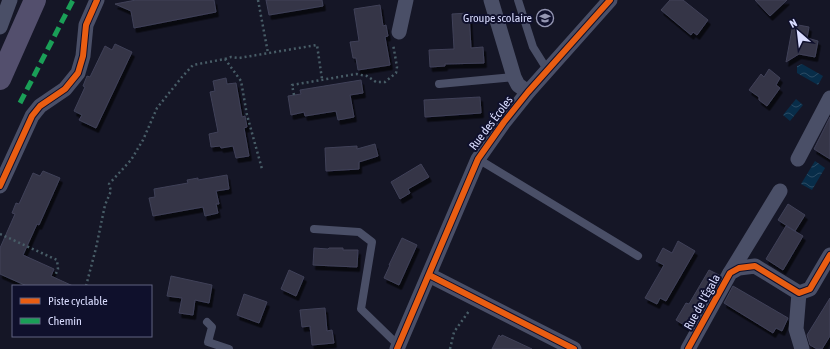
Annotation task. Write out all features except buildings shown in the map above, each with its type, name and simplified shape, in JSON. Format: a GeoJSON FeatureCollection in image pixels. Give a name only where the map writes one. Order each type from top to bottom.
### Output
{"type":"FeatureCollection","features":[{"type":"Feature","properties":{"kind":"main road"},"geometry":{"type":"LineString","coordinates":[[0,78],[35,0]]}},
{"type":"Feature","properties":{"kind":"street"},"geometry":{"type":"LineString","coordinates":[[0,28],[10,0]]}},
{"type":"Feature","properties":{"kind":"street"},"geometry":{"type":"LineString","coordinates":[[0,186],[32,116],[40,106],[65,89],[78,73],[83,56],[86,25],[97,0]]}},
{"type":"Feature","properties":{"kind":"street"},"geometry":{"type":"LineString","coordinates":[[399,32],[406,0]]}},
{"type":"Feature","properties":{"kind":"street"},"geometry":{"type":"LineString","coordinates":[[491,0],[514,77],[518,85],[528,92]]}},
{"type":"Feature","properties":{"kind":"street","name":"Rue des Écoles"},"geometry":{"type":"LineString","coordinates":[[398,347],[478,159],[504,122],[528,92],[610,0]]}},
{"type":"Feature","properties":{"kind":"street"},"geometry":{"type":"LineString","coordinates":[[798,159],[830,98]]}},
{"type":"Feature","properties":{"kind":"street"},"geometry":{"type":"LineString","coordinates":[[730,273],[780,192]]}},
{"type":"Feature","properties":{"kind":"street"},"geometry":{"type":"LineString","coordinates":[[802,349],[796,329],[799,293],[810,289],[830,255]]}},
{"type":"Feature","properties":{"kind":"street","name":"Rue de l'Égala"},"geometry":{"type":"LineString","coordinates":[[688,349],[730,273],[739,268],[755,266],[799,293]]}},
{"type":"Feature","properties":{"kind":"street"},"geometry":{"type":"LineString","coordinates":[[429,275],[574,349]]}},
{"type":"Feature","properties":{"kind":"lane"},"geometry":{"type":"LineString","coordinates":[[518,0],[533,47],[548,71]]}},
{"type":"Feature","properties":{"kind":"lane"},"geometry":{"type":"LineString","coordinates":[[439,84],[514,77]]}},
{"type":"Feature","properties":{"kind":"lane"},"geometry":{"type":"LineString","coordinates":[[478,159],[638,256]]}},
{"type":"Feature","properties":{"kind":"lane"},"geometry":{"type":"LineString","coordinates":[[314,229],[359,232],[372,242],[361,309],[398,347]]}},
{"type":"Feature","properties":{"kind":"lane"},"geometry":{"type":"LineString","coordinates":[[207,322],[212,327],[208,342],[230,349]]}},
{"type":"Feature","properties":{"kind":"path"},"geometry":{"type":"LineString","coordinates":[[258,0],[268,53]]}},
{"type":"Feature","properties":{"kind":"path"},"geometry":{"type":"LineString","coordinates":[[294,95],[292,84],[322,79],[356,74],[367,76],[376,82],[385,82],[391,79],[396,73],[396,66],[391,34],[399,32]]}},
{"type":"Feature","properties":{"kind":"path"},"geometry":{"type":"LineString","coordinates":[[86,285],[105,205],[111,191],[109,184],[131,160],[143,140],[157,108],[193,65],[231,57],[239,58],[317,45],[322,79]]}},
{"type":"Feature","properties":{"kind":"path"},"geometry":{"type":"LineString","coordinates":[[225,59],[241,81],[247,115],[262,169]]}},
{"type":"Feature","properties":{"kind":"path"},"geometry":{"type":"LineString","coordinates":[[0,234],[57,260],[58,269],[55,276]]}},
{"type":"Feature","properties":{"kind":"path"},"geometry":{"type":"LineString","coordinates":[[450,349],[456,327],[476,300]]}},
{"type":"Feature","properties":{"kind":"water"},"geometry":{"type":"Polygon","coordinates":[[[802,64],[823,76],[818,85],[797,73],[797,66],[802,64]]]}},
{"type":"Feature","properties":{"kind":"water"},"geometry":{"type":"Polygon","coordinates":[[[796,99],[803,105],[790,121],[783,115],[796,99]]]}},
{"type":"Feature","properties":{"kind":"water"},"geometry":{"type":"Polygon","coordinates":[[[815,161],[825,168],[812,190],[801,184],[815,161]]]}},
{"type":"Feature","properties":{"kind":"marked path"},"geometry":{"type":"LineString","coordinates":[[20,103],[73,0]]}},
{"type":"Feature","properties":{"kind":"cycle path"},"geometry":{"type":"LineString","coordinates":[[0,186],[32,116],[40,106],[65,89],[78,73],[83,56],[86,25],[97,0]]}},
{"type":"Feature","properties":{"kind":"cycle path"},"geometry":{"type":"LineString","coordinates":[[397,349],[478,159],[504,122],[528,92],[610,0]]}},
{"type":"Feature","properties":{"kind":"cycle path"},"geometry":{"type":"LineString","coordinates":[[688,349],[730,273],[739,268],[755,266],[799,293],[810,289],[830,255]]}},
{"type":"Feature","properties":{"kind":"cycle path"},"geometry":{"type":"LineString","coordinates":[[429,275],[574,349]]}},
{"type":"Feature","properties":{"kind":"place","name":"Groupe scolaire"},"geometry":{"type":"Point","coordinates":[545,18]}}]}
